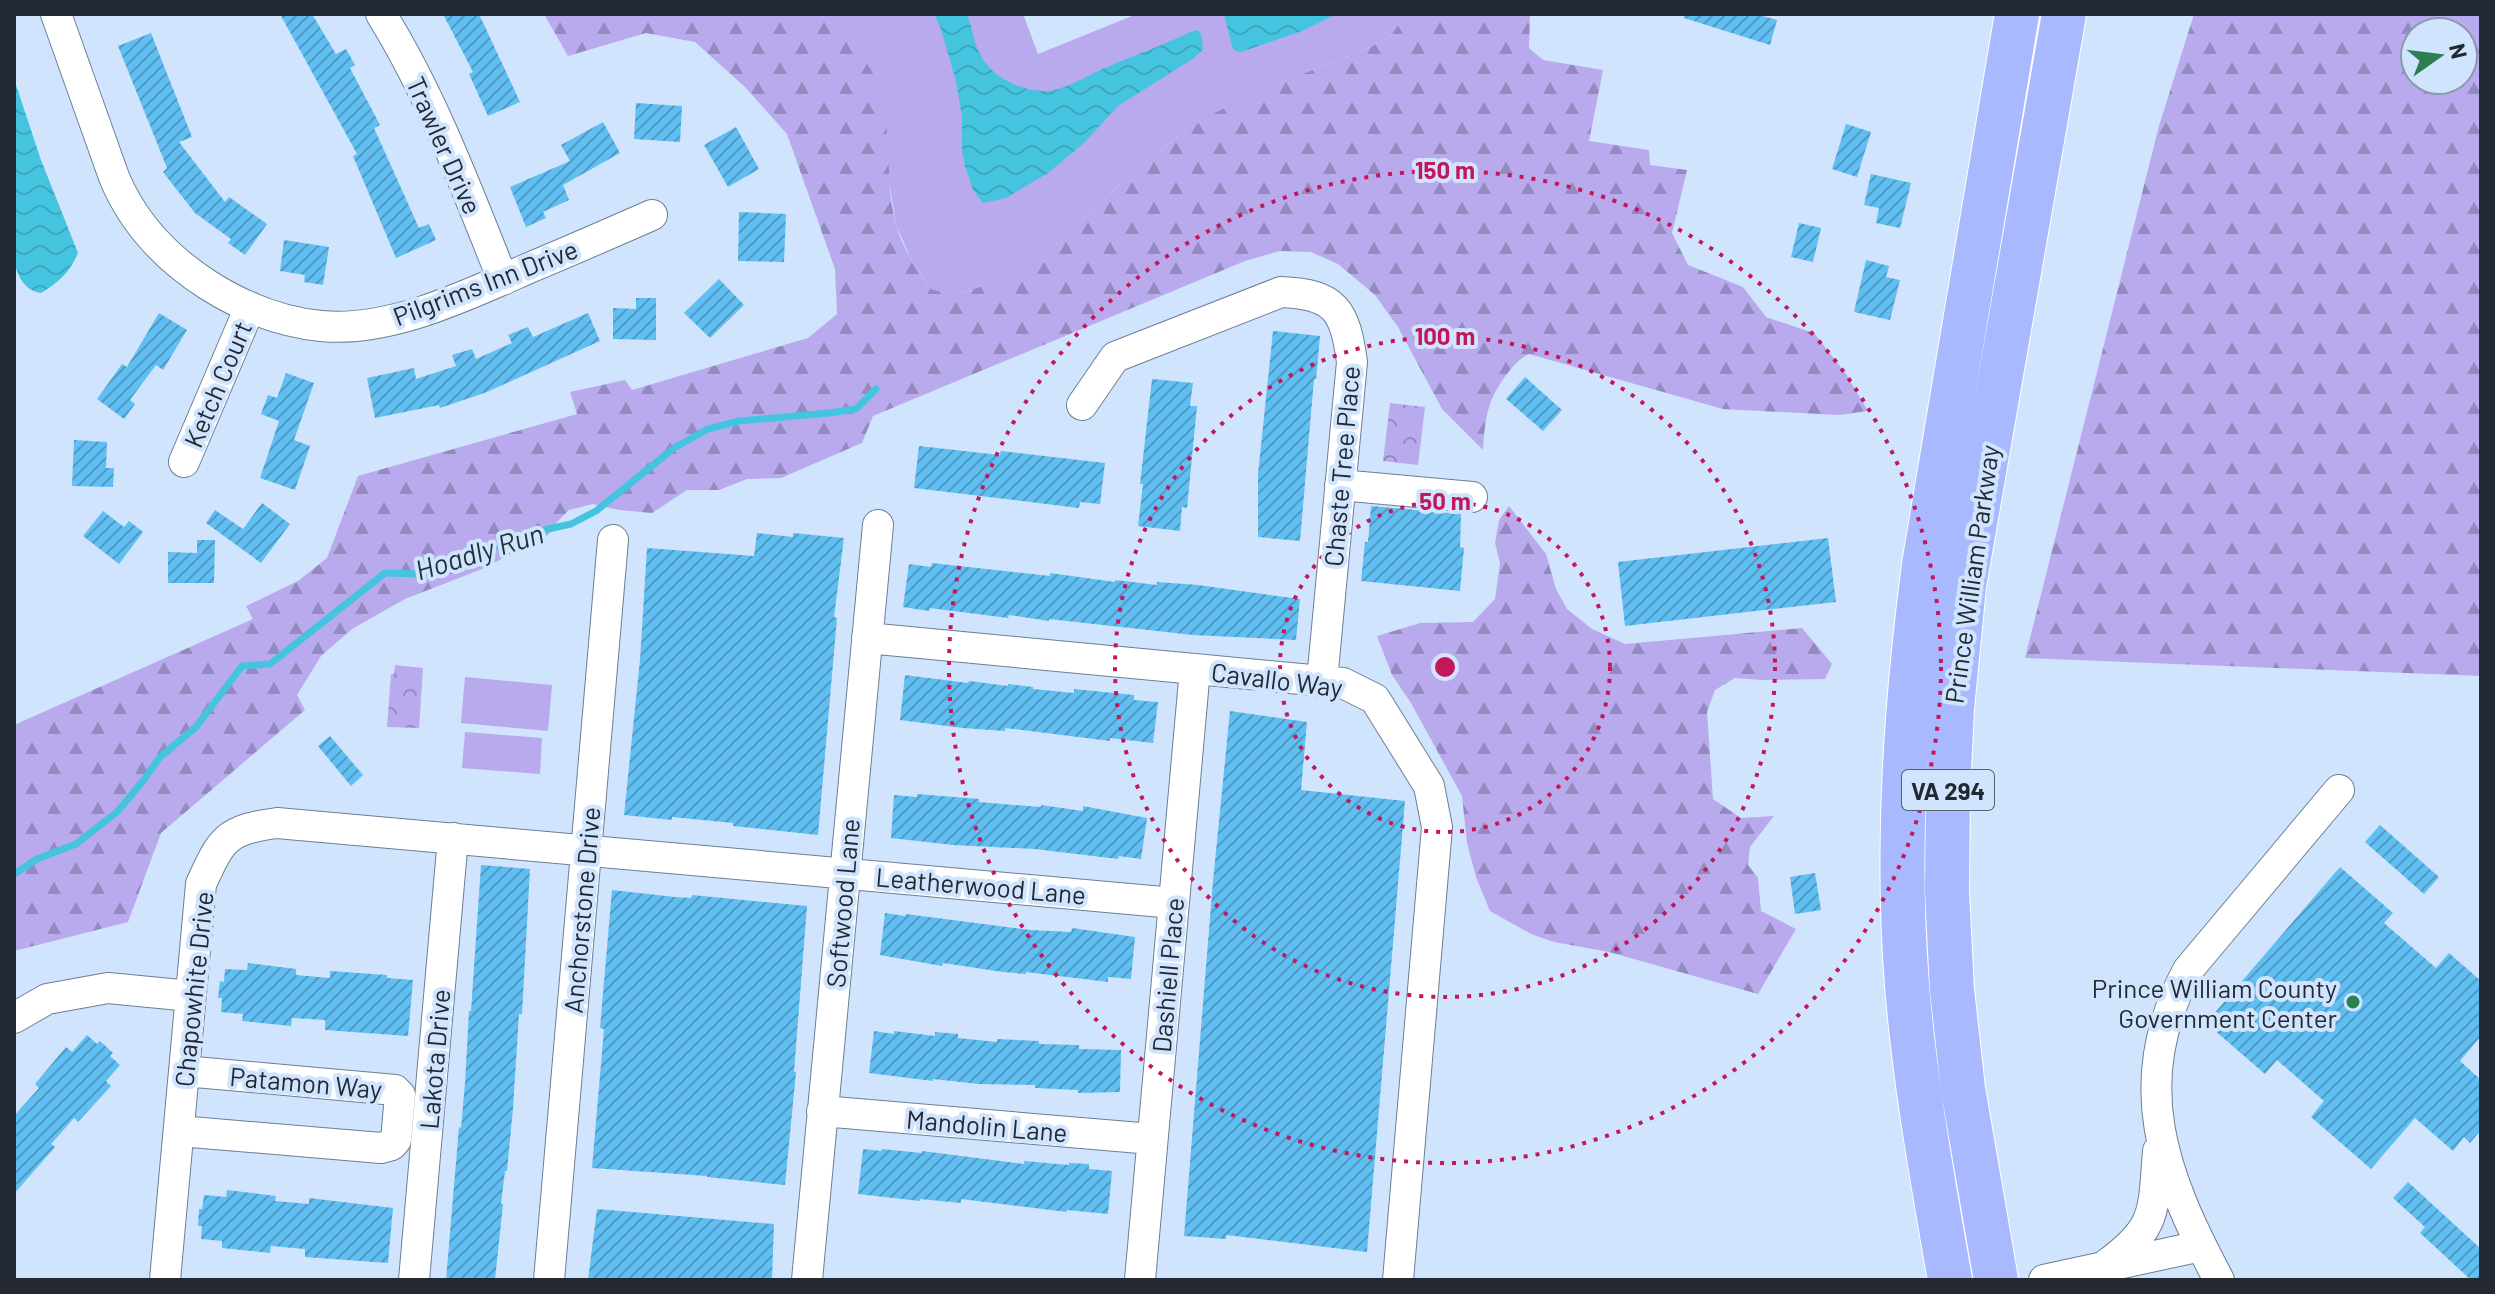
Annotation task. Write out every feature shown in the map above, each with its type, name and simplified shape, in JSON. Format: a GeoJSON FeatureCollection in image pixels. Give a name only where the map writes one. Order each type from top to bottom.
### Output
{"type":"FeatureCollection","features":[{"type":"Feature","properties":{"kind":"highway","name":"Prince William Parkway"},"geometry":{"type":"LineString","coordinates":[[1950,1280],[1931,1170],[1907,985],[1902,862],[1904,764],[1914,640],[1924,565],[2017,14]]}},
{"type":"Feature","properties":{"kind":"highway","name":"Prince William Parkway"},"geometry":{"type":"LineString","coordinates":[[1996,1280],[1963,1089],[1952,990],[1947,891],[1951,722],[1964,586],[2064,14]]}},
{"type":"Feature","properties":{"kind":"street","name":"Pilgrims Inn Drive"},"geometry":{"type":"LineString","coordinates":[[56,14],[114,177],[131,212],[156,243],[188,271],[229,298],[250,307],[305,324],[322,326],[356,325],[403,317],[503,280],[652,215]]}},
{"type":"Feature","properties":{"kind":"street","name":"Trawler Drive"},"geometry":{"type":"LineString","coordinates":[[381,14],[412,68],[503,280]]}},
{"type":"Feature","properties":{"kind":"street","name":"Chaste Tree Place"},"geometry":{"type":"LineString","coordinates":[[1082,405],[1115,357],[1281,292],[1303,292],[1327,302],[1339,312],[1347,331],[1352,362],[1322,681]]}},
{"type":"Feature","properties":{"kind":"street","name":"Ketch Court"},"geometry":{"type":"LineString","coordinates":[[184,462],[250,307]]}},
{"type":"Feature","properties":{"kind":"street"},"geometry":{"type":"LineString","coordinates":[[1340,485],[1472,497]]}},
{"type":"Feature","properties":{"kind":"street","name":"Softwood Lane"},"geometry":{"type":"LineString","coordinates":[[807,1280],[878,525]]}},
{"type":"Feature","properties":{"kind":"street","name":"Anchorstone Drive"},"geometry":{"type":"LineString","coordinates":[[549,1280],[613,540]]}},
{"type":"Feature","properties":{"kind":"street","name":"Cavallo Way"},"geometry":{"type":"LineString","coordinates":[[867,638],[1343,683],[1375,699],[1429,786],[1437,827],[1398,1280]]}},
{"type":"Feature","properties":{"kind":"street","name":"Dashiell Place"},"geometry":{"type":"LineString","coordinates":[[1140,1280],[1195,669]]}},
{"type":"Feature","properties":{"kind":"street"},"geometry":{"type":"LineString","coordinates":[[2219,1280],[2174,1183],[2160,1133],[2155,1098],[2158,1055],[2164,1027],[2188,970],[2339,790]]}},
{"type":"Feature","properties":{"kind":"street","name":"Chapowhite Drive"},"geometry":{"type":"LineString","coordinates":[[165,1280],[201,884],[215,854],[232,834],[277,823],[453,838]]}},
{"type":"Feature","properties":{"kind":"street","name":"Leatherwood Lane"},"geometry":{"type":"LineString","coordinates":[[453,838],[1174,903]]}},
{"type":"Feature","properties":{"kind":"street","name":"Lakota Drive"},"geometry":{"type":"LineString","coordinates":[[414,1280],[453,838]]}},
{"type":"Feature","properties":{"kind":"street"},"geometry":{"type":"LineString","coordinates":[[14,1018],[47,999],[108,988],[191,996]]}},
{"type":"Feature","properties":{"kind":"street","name":"Patamon Way"},"geometry":{"type":"LineString","coordinates":[[179,1131],[381,1148],[392,1145],[396,1140],[400,1095],[395,1090],[184,1071]]}},
{"type":"Feature","properties":{"kind":"street","name":"Mandolin Lane"},"geometry":{"type":"LineString","coordinates":[[822,1111],[1152,1139]]}},
{"type":"Feature","properties":{"kind":"street"},"geometry":{"type":"LineString","coordinates":[[2102,1268],[2134,1244],[2148,1223],[2154,1203],[2160,1133]]}},
{"type":"Feature","properties":{"kind":"street"},"geometry":{"type":"LineString","coordinates":[[2044,1280],[2201,1246]]}},
{"type":"Feature","properties":{"kind":"green space"},"geometry":{"type":"Polygon","coordinates":[[[544,14],[819,14],[857,51],[875,78],[885,114],[892,206],[899,233],[910,258],[931,289],[953,295],[1003,280],[1047,254],[1117,187],[1179,135],[1211,115],[1253,93],[1390,37],[1405,14],[1530,14],[1529,48],[1543,60],[1603,70],[1589,141],[1649,150],[1650,165],[1687,170],[1672,233],[1688,265],[1743,287],[1766,317],[1814,333],[1846,374],[1868,411],[1839,415],[1723,409],[1529,354],[1511,369],[1492,398],[1483,450],[1442,409],[1398,327],[1375,295],[1338,264],[1311,252],[1280,251],[1245,261],[873,416],[862,443],[781,478],[747,479],[719,490],[687,490],[652,513],[593,504],[569,510],[548,535],[482,569],[405,599],[352,629],[321,656],[297,695],[305,710],[161,833],[128,922],[14,951],[14,725],[253,619],[246,606],[298,581],[327,558],[358,476],[577,414],[570,392],[625,380],[632,390],[808,338],[837,314],[835,269],[787,134],[745,87],[695,42],[646,33],[568,56],[544,14]]]}},
{"type":"Feature","properties":{"kind":"green space"},"geometry":{"type":"Polygon","coordinates":[[[819,14],[1023,14],[1038,54],[1137,14],[1405,14],[1390,37],[1253,93],[1179,135],[1117,187],[1047,254],[1003,280],[953,295],[931,289],[911,259],[896,225],[890,186],[827,23],[819,14]]]}},
{"type":"Feature","properties":{"kind":"green space"},"geometry":{"type":"Polygon","coordinates":[[[2194,14],[2481,14],[2481,676],[2025,658],[2159,126],[2194,14]]]}},
{"type":"Feature","properties":{"kind":"green space"},"geometry":{"type":"Polygon","coordinates":[[[1390,403],[1425,407],[1418,465],[1383,461],[1390,403]]]}},
{"type":"Feature","properties":{"kind":"green space"},"geometry":{"type":"Polygon","coordinates":[[[1509,506],[1546,554],[1556,589],[1567,609],[1592,629],[1625,644],[1802,628],[1832,664],[1825,679],[1735,678],[1715,690],[1707,712],[1713,799],[1741,818],[1774,816],[1750,847],[1748,865],[1758,878],[1761,911],[1796,929],[1758,994],[1609,952],[1554,942],[1531,934],[1490,911],[1467,843],[1462,796],[1411,703],[1392,675],[1377,636],[1420,623],[1473,622],[1495,599],[1500,563],[1495,543],[1499,520],[1509,506]]]}},
{"type":"Feature","properties":{"kind":"green space"},"geometry":{"type":"Polygon","coordinates":[[[395,665],[423,668],[419,728],[387,727],[391,674],[394,674],[395,665]]]}},
{"type":"Feature","properties":{"kind":"green space"},"geometry":{"type":"Polygon","coordinates":[[[465,677],[552,685],[548,731],[461,723],[465,677]]]}},
{"type":"Feature","properties":{"kind":"green space"},"geometry":{"type":"Polygon","coordinates":[[[465,732],[542,738],[540,774],[462,768],[465,732]]]}},
{"type":"Feature","properties":{"kind":"water"},"geometry":{"type":"Polygon","coordinates":[[[934,14],[967,14],[978,50],[989,67],[1010,82],[1034,90],[1050,91],[1066,86],[1197,30],[1201,34],[1203,49],[1194,58],[1118,106],[1084,143],[1048,173],[1006,198],[983,203],[973,190],[965,166],[956,81],[934,14]]]}},
{"type":"Feature","properties":{"kind":"water"},"geometry":{"type":"Polygon","coordinates":[[[1224,14],[1337,14],[1302,31],[1241,52],[1232,46],[1224,14]]]}},
{"type":"Feature","properties":{"kind":"water"},"geometry":{"type":"Polygon","coordinates":[[[14,79],[41,160],[78,253],[63,276],[41,293],[23,282],[14,262],[14,79]]]}},
{"type":"Feature","properties":{"kind":"building"},"geometry":{"type":"Polygon","coordinates":[[[280,14],[312,14],[336,54],[346,49],[355,65],[350,68],[380,125],[374,128],[419,228],[429,224],[436,240],[396,258],[353,156],[357,154],[280,14]]]}},
{"type":"Feature","properties":{"kind":"building"},"geometry":{"type":"Polygon","coordinates":[[[443,14],[479,14],[520,102],[488,116],[469,74],[473,72],[443,14]]]}},
{"type":"Feature","properties":{"kind":"building"},"geometry":{"type":"Polygon","coordinates":[[[1684,14],[1756,14],[1777,20],[1770,45],[1684,18],[1684,14]]]}},
{"type":"Feature","properties":{"kind":"building"},"geometry":{"type":"Polygon","coordinates":[[[151,33],[192,137],[179,142],[225,202],[229,197],[267,224],[245,255],[228,243],[231,239],[195,213],[163,172],[167,168],[118,46],[151,33]]]}},
{"type":"Feature","properties":{"kind":"building"},"geometry":{"type":"Polygon","coordinates":[[[636,103],[682,106],[680,142],[634,139],[636,103]]]}},
{"type":"Feature","properties":{"kind":"building"},"geometry":{"type":"Polygon","coordinates":[[[603,122],[620,153],[563,185],[569,200],[543,212],[546,218],[526,227],[510,187],[570,161],[561,145],[603,122]]]}},
{"type":"Feature","properties":{"kind":"building"},"geometry":{"type":"Polygon","coordinates":[[[1846,124],[1871,132],[1857,177],[1832,169],[1846,124]]]}},
{"type":"Feature","properties":{"kind":"building"},"geometry":{"type":"Polygon","coordinates":[[[736,127],[759,169],[728,187],[704,145],[736,127]]]}},
{"type":"Feature","properties":{"kind":"building"},"geometry":{"type":"Polygon","coordinates":[[[1871,174],[1911,183],[1900,228],[1876,223],[1879,208],[1864,205],[1871,174]]]}},
{"type":"Feature","properties":{"kind":"building"},"geometry":{"type":"Polygon","coordinates":[[[739,212],[786,214],[784,262],[738,261],[739,212]]]}},
{"type":"Feature","properties":{"kind":"building"},"geometry":{"type":"Polygon","coordinates":[[[1799,223],[1821,228],[1813,262],[1791,257],[1799,223]]]}},
{"type":"Feature","properties":{"kind":"building"},"geometry":{"type":"Polygon","coordinates":[[[284,240],[329,247],[323,285],[304,282],[305,275],[280,271],[284,240]]]}},
{"type":"Feature","properties":{"kind":"building"},"geometry":{"type":"Polygon","coordinates":[[[1866,260],[1889,266],[1886,277],[1900,280],[1890,320],[1854,312],[1866,260]]]}},
{"type":"Feature","properties":{"kind":"building"},"geometry":{"type":"Polygon","coordinates":[[[719,279],[744,305],[710,338],[684,313],[719,279]]]}},
{"type":"Feature","properties":{"kind":"building"},"geometry":{"type":"Polygon","coordinates":[[[636,298],[656,298],[656,340],[613,339],[613,308],[636,309],[636,298]]]}},
{"type":"Feature","properties":{"kind":"building"},"geometry":{"type":"Polygon","coordinates":[[[159,313],[187,330],[163,370],[156,365],[130,400],[135,404],[124,419],[97,399],[122,364],[127,367],[159,313]]]}},
{"type":"Feature","properties":{"kind":"building"},"geometry":{"type":"Polygon","coordinates":[[[588,313],[600,341],[487,392],[440,408],[439,405],[375,418],[367,378],[414,368],[416,379],[456,366],[452,355],[472,349],[476,359],[512,343],[508,335],[528,327],[533,337],[588,313]]]}},
{"type":"Feature","properties":{"kind":"building"},"geometry":{"type":"Polygon","coordinates":[[[1273,331],[1320,336],[1300,541],[1258,537],[1258,474],[1273,331]]]}},
{"type":"Feature","properties":{"kind":"building"},"geometry":{"type":"Polygon","coordinates":[[[286,373],[314,383],[294,440],[310,446],[295,490],[260,478],[279,421],[261,414],[268,395],[277,398],[286,373]]]}},
{"type":"Feature","properties":{"kind":"building"},"geometry":{"type":"Polygon","coordinates":[[[1525,377],[1562,410],[1543,431],[1506,399],[1525,377]]]}},
{"type":"Feature","properties":{"kind":"building"},"geometry":{"type":"Polygon","coordinates":[[[1152,379],[1193,383],[1190,406],[1197,406],[1187,508],[1182,507],[1180,531],[1138,526],[1152,379]]]}},
{"type":"Feature","properties":{"kind":"building"},"geometry":{"type":"Polygon","coordinates":[[[74,440],[107,442],[106,468],[114,468],[113,487],[72,486],[74,440]]]}},
{"type":"Feature","properties":{"kind":"building"},"geometry":{"type":"Polygon","coordinates":[[[919,446],[1000,455],[1001,451],[1105,463],[1100,504],[1080,502],[1079,508],[914,488],[919,446]]]}},
{"type":"Feature","properties":{"kind":"building"},"geometry":{"type":"Polygon","coordinates":[[[262,503],[290,524],[261,563],[206,523],[215,510],[243,529],[262,503]]]}},
{"type":"Feature","properties":{"kind":"building"},"geometry":{"type":"Polygon","coordinates":[[[1371,506],[1461,514],[1460,547],[1464,548],[1460,591],[1361,581],[1371,506]]]}},
{"type":"Feature","properties":{"kind":"building"},"geometry":{"type":"Polygon","coordinates":[[[103,511],[124,527],[129,521],[143,532],[119,564],[83,536],[103,511]]]}},
{"type":"Feature","properties":{"kind":"building"},"geometry":{"type":"Polygon","coordinates":[[[757,533],[844,538],[834,617],[837,618],[818,835],[733,826],[733,823],[624,815],[640,660],[647,548],[754,556],[757,533]]]}},
{"type":"Feature","properties":{"kind":"building"},"geometry":{"type":"Polygon","coordinates":[[[1828,538],[1836,602],[1625,626],[1618,562],[1828,538]]]}},
{"type":"Feature","properties":{"kind":"building"},"geometry":{"type":"Polygon","coordinates":[[[197,540],[215,540],[214,583],[168,583],[168,552],[197,553],[197,540]]]}},
{"type":"Feature","properties":{"kind":"building"},"geometry":{"type":"Polygon","coordinates":[[[932,563],[1115,582],[1198,585],[1300,599],[1296,640],[1193,635],[903,607],[909,564],[931,567],[932,563]]]}},
{"type":"Feature","properties":{"kind":"building"},"geometry":{"type":"Polygon","coordinates":[[[905,675],[1074,693],[1074,689],[1134,695],[1134,700],[1158,702],[1153,743],[900,720],[905,675]]]}},
{"type":"Feature","properties":{"kind":"building"},"geometry":{"type":"Polygon","coordinates":[[[1230,711],[1307,722],[1301,790],[1405,801],[1367,1252],[1226,1235],[1226,1239],[1184,1236],[1230,711]]]}},
{"type":"Feature","properties":{"kind":"building"},"geometry":{"type":"Polygon","coordinates":[[[330,736],[363,775],[351,786],[318,746],[330,736]]]}},
{"type":"Feature","properties":{"kind":"building"},"geometry":{"type":"Polygon","coordinates":[[[917,794],[1083,811],[1083,806],[1147,818],[1141,859],[891,838],[894,795],[917,797],[917,794]]]}},
{"type":"Feature","properties":{"kind":"building"},"geometry":{"type":"Polygon","coordinates":[[[2380,825],[2439,877],[2424,894],[2365,842],[2380,825]]]}},
{"type":"Feature","properties":{"kind":"building"},"geometry":{"type":"Polygon","coordinates":[[[481,865],[530,869],[522,1014],[519,1014],[513,1108],[495,1280],[446,1280],[465,1083],[481,865]]]}},
{"type":"Feature","properties":{"kind":"building","name":"Prince William County Government Center"},"geometry":{"type":"Polygon","coordinates":[[[2340,867],[2393,913],[2384,923],[2436,968],[2449,953],[2481,981],[2481,1036],[2460,1061],[2481,1080],[2481,1130],[2470,1143],[2464,1137],[2453,1151],[2415,1118],[2371,1169],[2311,1117],[2324,1101],[2277,1060],[2265,1074],[2206,1023],[2340,867]]]}},
{"type":"Feature","properties":{"kind":"building"},"geometry":{"type":"Polygon","coordinates":[[[1815,873],[1821,910],[1795,914],[1790,877],[1815,873]]]}},
{"type":"Feature","properties":{"kind":"building"},"geometry":{"type":"Polygon","coordinates":[[[612,890],[807,906],[785,1185],[592,1168],[612,890]]]}},
{"type":"Feature","properties":{"kind":"building"},"geometry":{"type":"Polygon","coordinates":[[[885,913],[1030,930],[1071,932],[1072,928],[1135,937],[1131,979],[1108,977],[1108,982],[1003,972],[943,963],[942,966],[880,955],[885,913]]]}},
{"type":"Feature","properties":{"kind":"building"},"geometry":{"type":"Polygon","coordinates":[[[248,963],[296,969],[296,975],[330,978],[330,971],[413,980],[408,1036],[325,1030],[325,1020],[292,1018],[291,1026],[242,1021],[243,1014],[221,1012],[222,998],[218,998],[225,969],[247,970],[248,963]]]}},
{"type":"Feature","properties":{"kind":"building"},"geometry":{"type":"Polygon","coordinates":[[[874,1031],[935,1036],[935,1032],[997,1042],[997,1039],[1039,1041],[1039,1044],[1079,1045],[1079,1049],[1121,1050],[1120,1092],[1078,1093],[1078,1090],[1035,1088],[1035,1085],[933,1081],[869,1073],[874,1031]]]}},
{"type":"Feature","properties":{"kind":"building"},"geometry":{"type":"Polygon","coordinates":[[[87,1035],[97,1044],[100,1041],[120,1065],[106,1081],[111,1086],[78,1122],[74,1118],[51,1144],[55,1147],[14,1194],[14,1116],[39,1088],[35,1084],[66,1047],[72,1052],[87,1035]]]}},
{"type":"Feature","properties":{"kind":"building"},"geometry":{"type":"Polygon","coordinates":[[[863,1149],[922,1151],[1024,1164],[1024,1161],[1089,1164],[1089,1169],[1112,1171],[1108,1214],[961,1199],[961,1203],[858,1194],[863,1149]]]}},
{"type":"Feature","properties":{"kind":"building"},"geometry":{"type":"Polygon","coordinates":[[[2408,1182],[2481,1249],[2481,1280],[2471,1280],[2420,1233],[2425,1227],[2393,1198],[2408,1182]]]}},
{"type":"Feature","properties":{"kind":"building"},"geometry":{"type":"Polygon","coordinates":[[[227,1190],[276,1196],[275,1201],[309,1204],[309,1198],[393,1208],[388,1263],[305,1257],[305,1249],[271,1246],[270,1253],[222,1248],[222,1241],[201,1239],[199,1209],[202,1209],[204,1195],[226,1197],[227,1190]]]}},
{"type":"Feature","properties":{"kind":"building"},"geometry":{"type":"Polygon","coordinates":[[[597,1209],[774,1224],[772,1280],[588,1280],[597,1209]]]}},
{"type":"Feature","properties":{"kind":"waterway","name":"Hoadly Run"},"geometry":{"type":"LineString","coordinates":[[14,874],[37,859],[76,844],[117,812],[160,757],[196,727],[242,666],[270,664],[385,573],[422,574],[458,563],[521,535],[571,524],[596,511],[674,448],[708,429],[739,421],[856,409],[876,389]]}},
{"type":"Feature","properties":{"kind":"place","name":"Prince William County Government Center"},"geometry":{"type":"Point","coordinates":[2353,1002]}}]}
